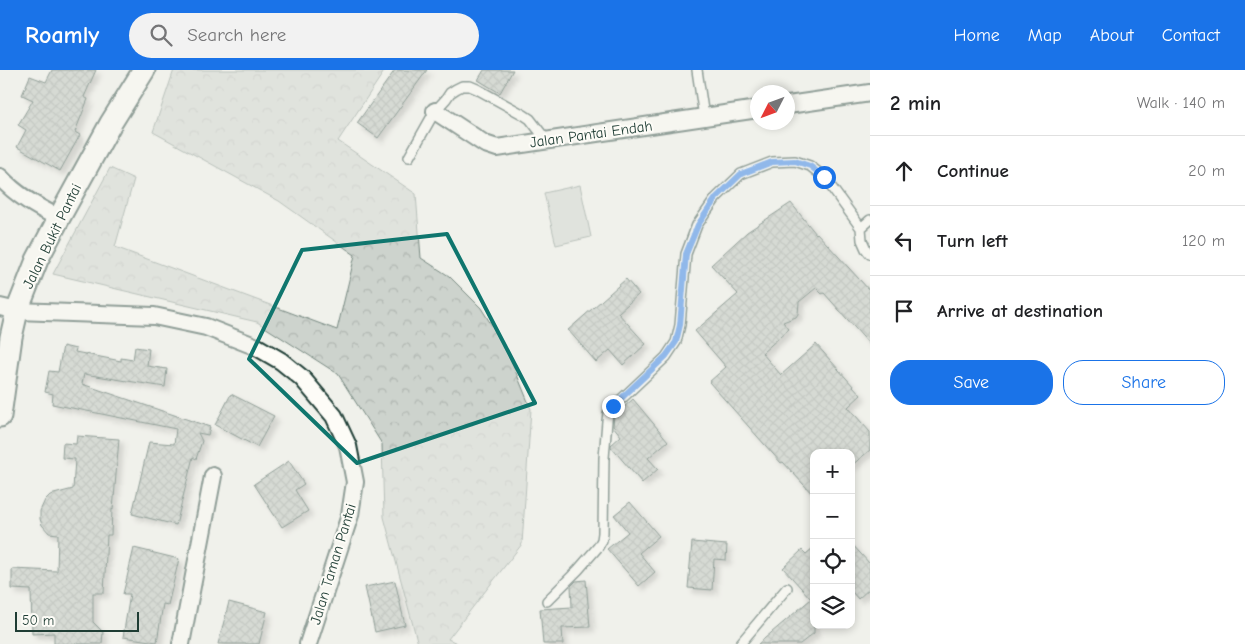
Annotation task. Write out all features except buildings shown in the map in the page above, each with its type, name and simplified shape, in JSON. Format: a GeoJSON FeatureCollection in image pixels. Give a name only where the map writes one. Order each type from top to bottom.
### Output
{"type":"FeatureCollection","features":[{"type":"Feature","properties":{"kind":"street","name":"Jalan Bukit Pantai"},"geometry":{"type":"LineString","coordinates":[[0,416],[11,337],[8,309],[37,260],[111,123],[144,70]]}},
{"type":"Feature","properties":{"kind":"street"},"geometry":{"type":"LineString","coordinates":[[795,104],[870,93]]}},
{"type":"Feature","properties":{"kind":"street","name":"Jalan Pantai Endah"},"geometry":{"type":"LineString","coordinates":[[435,111],[493,147],[750,111]]}},
{"type":"Feature","properties":{"kind":"street"},"geometry":{"type":"LineString","coordinates":[[0,177],[20,195],[58,218]]}},
{"type":"Feature","properties":{"kind":"street","name":"Jalan Taman Pantai"},"geometry":{"type":"LineString","coordinates":[[8,309],[154,316],[206,327],[257,347],[281,361],[302,378],[334,416],[348,446],[355,482],[350,515],[308,644]]}},
{"type":"Feature","properties":{"kind":"street"},"geometry":{"type":"LineString","coordinates":[[181,644],[214,476]]}},
{"type":"Feature","properties":{"kind":"lane"},"geometry":{"type":"LineString","coordinates":[[697,70],[704,117]]}},
{"type":"Feature","properties":{"kind":"lane"},"geometry":{"type":"LineString","coordinates":[[409,157],[435,111],[450,93],[462,86],[470,86],[477,89],[527,117],[547,140]]}},
{"type":"Feature","properties":{"kind":"lane"},"geometry":{"type":"LineString","coordinates":[[547,601],[578,570],[602,540],[607,417],[613,406],[666,356],[676,342],[680,325],[686,254],[698,225],[716,198],[741,174],[772,162],[795,161],[810,166],[824,177],[861,228],[862,240],[870,254]]}},
{"type":"Feature","properties":{"kind":"lane"},"geometry":{"type":"LineString","coordinates":[[861,228],[870,220]]}},
{"type":"Feature","properties":{"kind":"lane"},"geometry":{"type":"LineString","coordinates":[[740,644],[786,588]]}},
{"type":"Feature","properties":{"kind":"highlighted area"},"geometry":{"type":"Polygon","coordinates":[[[447,234],[535,403],[357,463],[249,359],[302,250],[447,234]]]}},
{"type":"Feature","properties":{"kind":"green space"},"geometry":{"type":"Polygon","coordinates":[[[174,70],[385,70],[338,141],[416,194],[421,258],[449,276],[481,308],[506,348],[531,409],[522,544],[448,639],[459,644],[418,644],[384,517],[382,444],[338,374],[257,322],[53,274],[110,168],[134,179],[115,247],[337,330],[355,255],[279,201],[153,132],[174,70]]]}},
{"type":"Feature","properties":{"kind":"green space"},"geometry":{"type":"Polygon","coordinates":[[[580,185],[591,237],[556,245],[544,193],[580,185]]]}},
{"type":"Feature","properties":{"kind":"route"},"geometry":{"type":"LineString","coordinates":[[613,406],[666,356],[676,342],[680,325],[686,254],[698,225],[716,198],[741,174],[772,162],[795,161],[810,166],[824,177]]}}]}
